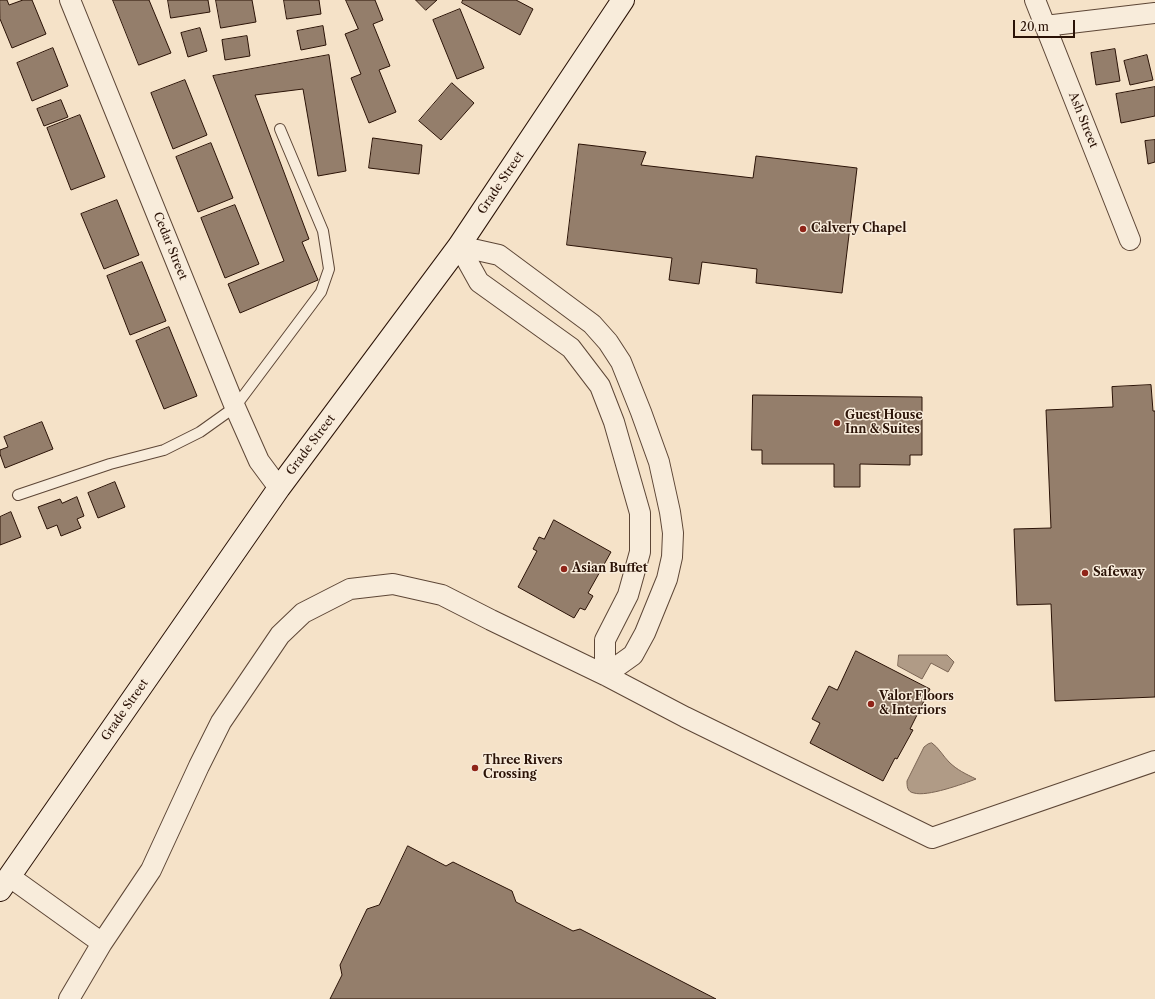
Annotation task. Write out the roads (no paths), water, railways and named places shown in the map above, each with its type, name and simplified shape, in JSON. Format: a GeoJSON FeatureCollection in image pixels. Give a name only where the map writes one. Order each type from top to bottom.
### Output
{"type":"FeatureCollection","features":[{"type":"Feature","properties":{"kind":"main road","name":"Grade Street"},"geometry":{"type":"LineString","coordinates":[[5,884],[279,488],[459,246],[623,0]]}},
{"type":"Feature","properties":{"kind":"street","name":"Cedar Street"},"geometry":{"type":"LineString","coordinates":[[70,0],[259,461],[279,488]]}},
{"type":"Feature","properties":{"kind":"street","name":"Ash Street"},"geometry":{"type":"LineString","coordinates":[[1035,0],[1130,240]]}},
{"type":"Feature","properties":{"kind":"street"},"geometry":{"type":"LineString","coordinates":[[1045,26],[1155,14]]}},
{"type":"Feature","properties":{"kind":"street"},"geometry":{"type":"LineString","coordinates":[[459,246],[479,282],[571,348],[600,386],[614,422],[640,513],[640,552],[628,595],[604,640],[605,675]]}},
{"type":"Feature","properties":{"kind":"street"},"geometry":{"type":"LineString","coordinates":[[459,246],[499,255],[592,324],[608,342],[621,362],[659,462],[673,533],[672,557],[667,578],[645,633],[633,655],[605,675]]}},
{"type":"Feature","properties":{"kind":"street"},"geometry":{"type":"LineString","coordinates":[[69,999],[102,943],[151,870],[221,722],[280,635],[303,612],[350,589],[393,584],[442,595],[605,675],[685,717],[932,838],[1155,761]]}},
{"type":"Feature","properties":{"kind":"street"},"geometry":{"type":"LineString","coordinates":[[5,884],[102,943]]}},
{"type":"Feature","properties":{"kind":"lane"},"geometry":{"type":"LineString","coordinates":[[18,495],[110,464],[164,450],[200,432],[236,407],[321,292],[329,269],[323,231],[280,129]]}},
{"type":"Feature","properties":{"kind":"place","name":"Calvery Chapel"},"geometry":{"type":"Point","coordinates":[803,229]}},
{"type":"Feature","properties":{"kind":"place","name":"Guest House Inn & Suites"},"geometry":{"type":"Point","coordinates":[837,423]}},
{"type":"Feature","properties":{"kind":"place","name":"Asian Buffet"},"geometry":{"type":"Point","coordinates":[564,569]}},
{"type":"Feature","properties":{"kind":"place","name":"Safeway"},"geometry":{"type":"Point","coordinates":[1085,573]}},
{"type":"Feature","properties":{"kind":"place","name":"Valor Floors & Interiors"},"geometry":{"type":"Point","coordinates":[871,704]}},
{"type":"Feature","properties":{"kind":"place","name":"Three Rivers Crossing"},"geometry":{"type":"Point","coordinates":[475,768]}}]}
